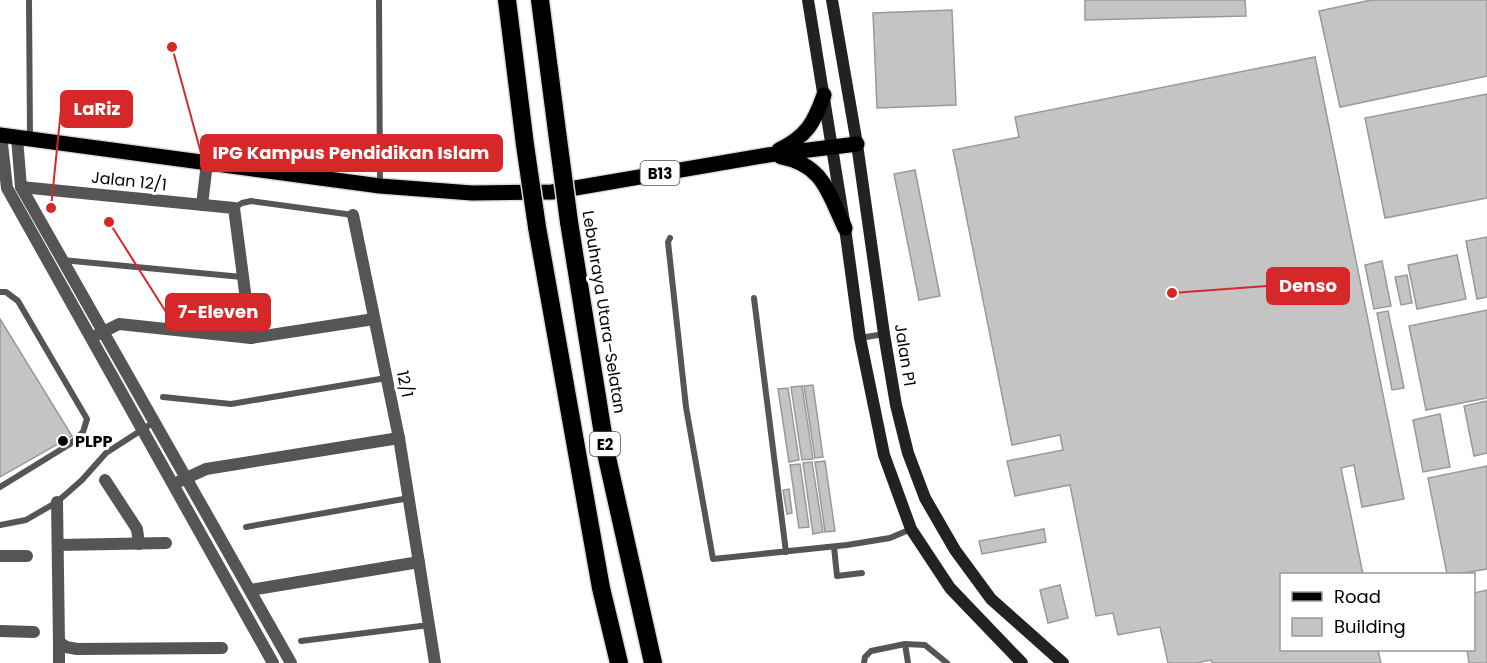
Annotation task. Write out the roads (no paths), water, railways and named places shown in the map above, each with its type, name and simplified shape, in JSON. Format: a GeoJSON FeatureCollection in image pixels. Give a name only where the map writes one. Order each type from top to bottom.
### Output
{"type":"FeatureCollection","features":[{"type":"Feature","properties":{"kind":"highway","name":"E2"},"geometry":{"type":"LineString","coordinates":[[507,0],[537,227],[601,588],[619,663]]}},
{"type":"Feature","properties":{"kind":"highway","name":"Lebuhraya Utara–Selatan"},"geometry":{"type":"LineString","coordinates":[[540,0],[569,222],[606,453],[653,663]]}},
{"type":"Feature","properties":{"kind":"main road"},"geometry":{"type":"LineString","coordinates":[[808,0],[845,228],[860,338],[884,455],[911,529],[950,588],[1022,663]]}},
{"type":"Feature","properties":{"kind":"main road","name":"Jalan P1"},"geometry":{"type":"LineString","coordinates":[[832,0],[857,144],[884,334],[896,405],[908,453],[925,498],[956,550],[991,599],[1063,663]]}},
{"type":"Feature","properties":{"kind":"main road"},"geometry":{"type":"LineString","coordinates":[[768,155],[793,143],[810,128],[824,95]]}},
{"type":"Feature","properties":{"kind":"main road","name":"B13"},"geometry":{"type":"LineString","coordinates":[[1,135],[380,186],[472,193],[552,192],[768,155],[857,144]]}},
{"type":"Feature","properties":{"kind":"main road"},"geometry":{"type":"LineString","coordinates":[[768,155],[803,163],[816,172],[845,228]]}},
{"type":"Feature","properties":{"kind":"street"},"geometry":{"type":"LineString","coordinates":[[1,135],[7,188],[273,663]]}},
{"type":"Feature","properties":{"kind":"street"},"geometry":{"type":"LineString","coordinates":[[23,138],[21,187],[291,663]]}},
{"type":"Feature","properties":{"kind":"street"},"geometry":{"type":"LineString","coordinates":[[202,205],[207,163]]}},
{"type":"Feature","properties":{"kind":"street","name":"Jalan 12/1"},"geometry":{"type":"LineString","coordinates":[[21,187],[234,208]]}},
{"type":"Feature","properties":{"kind":"street"},"geometry":{"type":"LineString","coordinates":[[234,208],[251,338]]}},
{"type":"Feature","properties":{"kind":"street","name":"12/1"},"geometry":{"type":"LineString","coordinates":[[353,215],[399,438],[435,663]]}},
{"type":"Feature","properties":{"kind":"street"},"geometry":{"type":"LineString","coordinates":[[91,338],[119,324],[251,338],[374,319]]}},
{"type":"Feature","properties":{"kind":"street"},"geometry":{"type":"LineString","coordinates":[[173,484],[206,469],[399,438]]}},
{"type":"Feature","properties":{"kind":"street"},"geometry":{"type":"LineString","coordinates":[[105,480],[137,530],[139,544]]}},
{"type":"Feature","properties":{"kind":"street"},"geometry":{"type":"LineString","coordinates":[[57,502],[58,663]]}},
{"type":"Feature","properties":{"kind":"street"},"geometry":{"type":"LineString","coordinates":[[58,545],[166,543]]}},
{"type":"Feature","properties":{"kind":"street"},"geometry":{"type":"LineString","coordinates":[[0,556],[27,556]]}},
{"type":"Feature","properties":{"kind":"street"},"geometry":{"type":"LineString","coordinates":[[250,590],[419,562]]}},
{"type":"Feature","properties":{"kind":"street"},"geometry":{"type":"LineString","coordinates":[[0,631],[34,632]]}},
{"type":"Feature","properties":{"kind":"street"},"geometry":{"type":"LineString","coordinates":[[58,642],[66,647],[77,649],[222,648]]}},
{"type":"Feature","properties":{"kind":"lane"},"geometry":{"type":"LineString","coordinates":[[23,138],[29,0]]}},
{"type":"Feature","properties":{"kind":"lane"},"geometry":{"type":"LineString","coordinates":[[379,0],[380,186]]}},
{"type":"Feature","properties":{"kind":"lane"},"geometry":{"type":"LineString","coordinates":[[234,208],[251,201],[353,215]]}},
{"type":"Feature","properties":{"kind":"lane"},"geometry":{"type":"LineString","coordinates":[[670,238],[668,242],[686,407],[713,560],[834,547],[890,538],[911,529]]}},
{"type":"Feature","properties":{"kind":"lane"},"geometry":{"type":"LineString","coordinates":[[62,260],[243,277]]}},
{"type":"Feature","properties":{"kind":"lane"},"geometry":{"type":"LineString","coordinates":[[0,292],[6,292],[18,301],[87,419],[82,432],[70,444],[0,488]]}},
{"type":"Feature","properties":{"kind":"lane"},"geometry":{"type":"LineString","coordinates":[[754,298],[786,552]]}},
{"type":"Feature","properties":{"kind":"lane"},"geometry":{"type":"LineString","coordinates":[[860,338],[884,334]]}},
{"type":"Feature","properties":{"kind":"lane"},"geometry":{"type":"LineString","coordinates":[[163,397],[231,404],[387,377]]}},
{"type":"Feature","properties":{"kind":"lane"},"geometry":{"type":"LineString","coordinates":[[0,525],[26,520],[57,502],[82,480],[106,453],[154,422]]}},
{"type":"Feature","properties":{"kind":"lane"},"geometry":{"type":"LineString","coordinates":[[246,527],[409,498]]}},
{"type":"Feature","properties":{"kind":"lane"},"geometry":{"type":"LineString","coordinates":[[834,547],[837,576],[862,573]]}},
{"type":"Feature","properties":{"kind":"lane"},"geometry":{"type":"LineString","coordinates":[[301,641],[429,625]]}},
{"type":"Feature","properties":{"kind":"lane"},"geometry":{"type":"LineString","coordinates":[[905,644],[908,663]]}},
{"type":"Feature","properties":{"kind":"lane"},"geometry":{"type":"LineString","coordinates":[[864,663],[865,657],[871,651],[905,644],[925,645],[946,663]]}},
{"type":"Feature","properties":{"kind":"place","name":"IPG Kampus Pendidikan Islam"},"geometry":{"type":"Point","coordinates":[172,47]}},
{"type":"Feature","properties":{"kind":"place","name":"LaRiz"},"geometry":{"type":"Point","coordinates":[51,208]}},
{"type":"Feature","properties":{"kind":"place","name":"7-Eleven"},"geometry":{"type":"Point","coordinates":[109,222]}},
{"type":"Feature","properties":{"kind":"place","name":"Denso"},"geometry":{"type":"Point","coordinates":[1172,293]}},
{"type":"Feature","properties":{"kind":"place","name":"PLPP"},"geometry":{"type":"Point","coordinates":[63,441]}}]}
